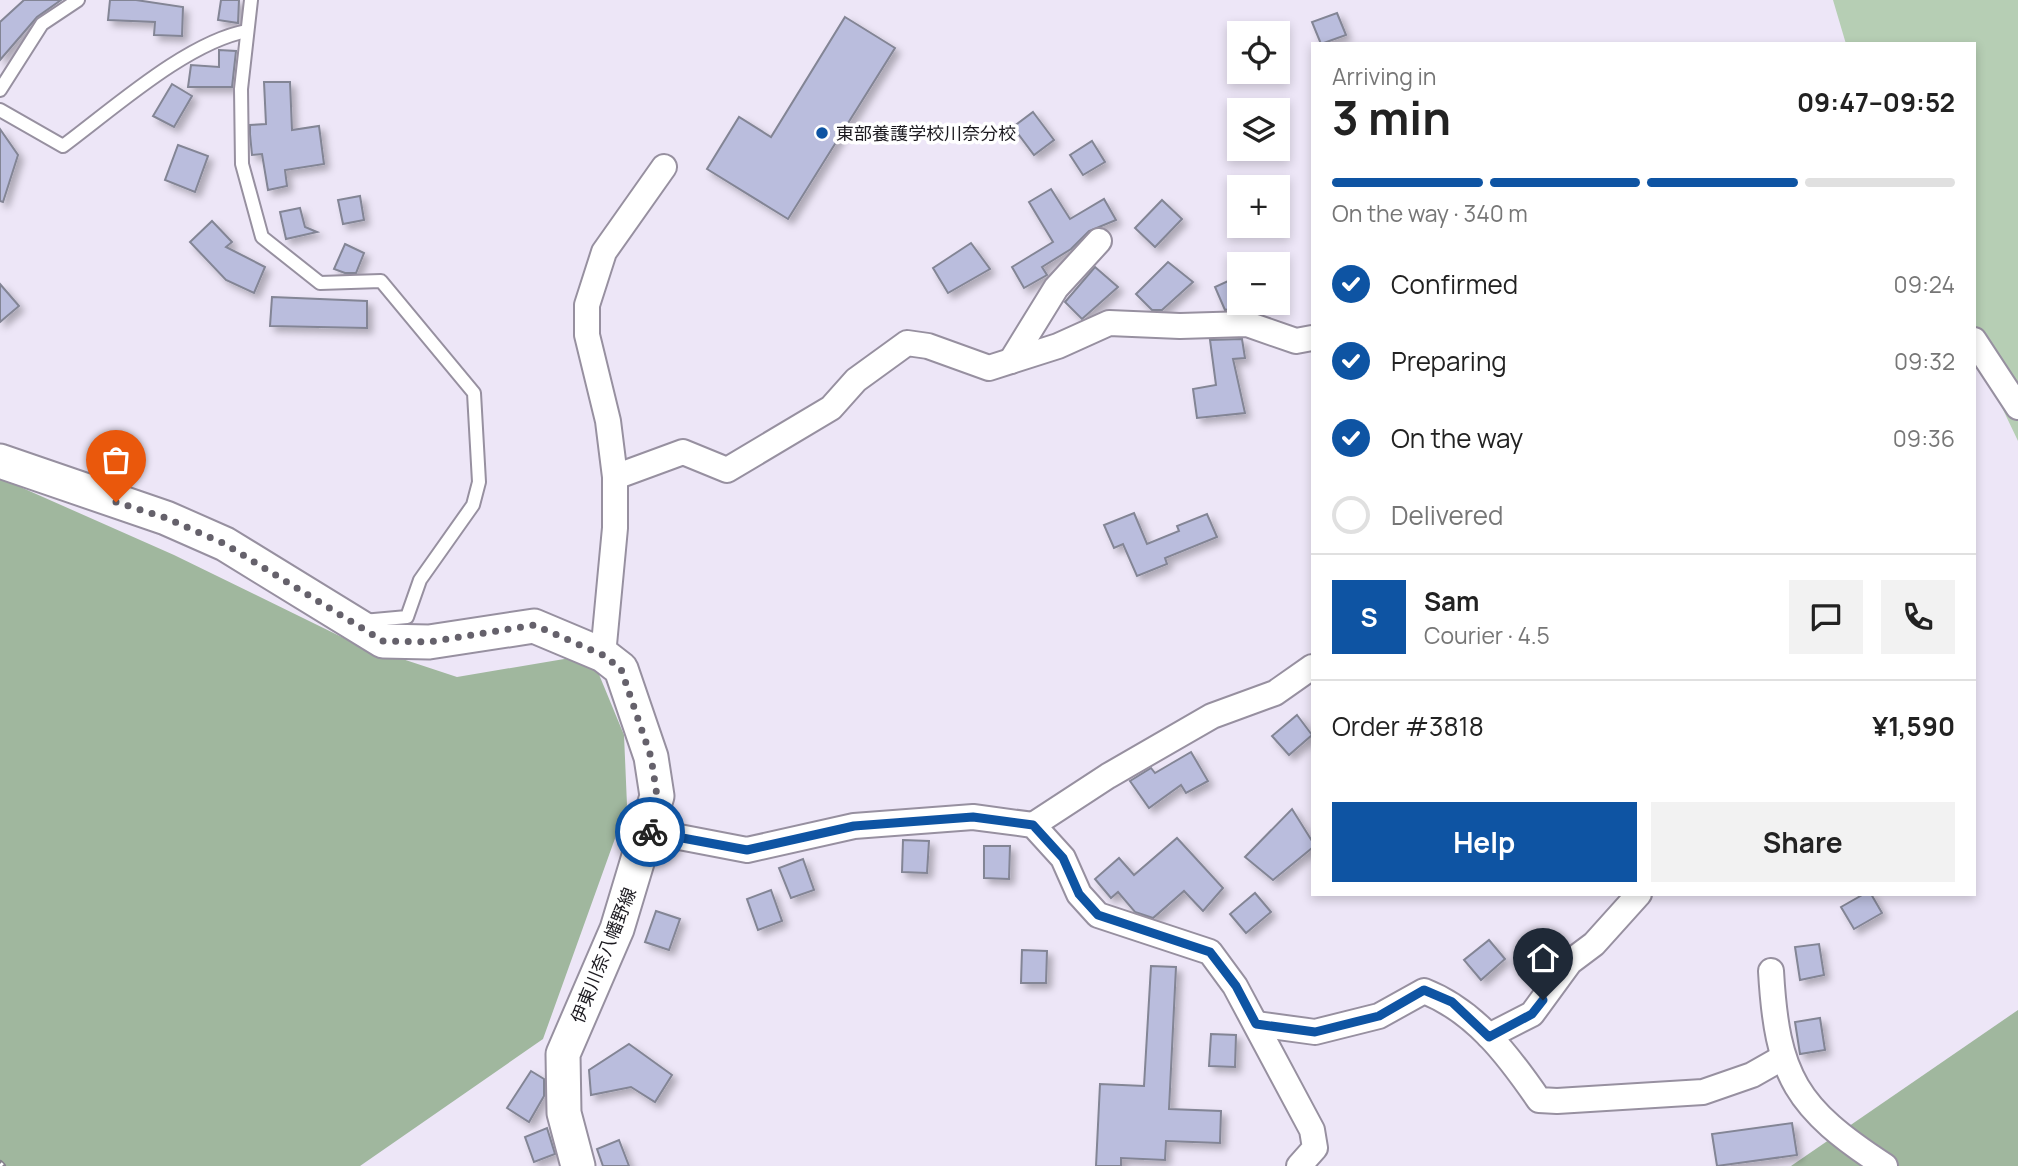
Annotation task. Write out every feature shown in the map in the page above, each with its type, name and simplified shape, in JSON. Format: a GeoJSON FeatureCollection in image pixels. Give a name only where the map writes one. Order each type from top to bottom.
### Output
{"type":"FeatureCollection","features":[{"type":"Feature","properties":{"kind":"main road","name":"伊東川奈八幡野線"},"geometry":{"type":"LineString","coordinates":[[0,461],[166,518],[225,544],[303,589],[349,623],[383,641],[429,642],[534,625],[603,655],[621,669],[651,757],[657,796],[617,929],[563,1054],[564,1113],[578,1166]]}},
{"type":"Feature","properties":{"kind":"street"},"geometry":{"type":"LineString","coordinates":[[603,655],[615,528],[615,477],[608,421],[587,335],[587,305],[604,252],[664,167]]}},
{"type":"Feature","properties":{"kind":"street"},"geometry":{"type":"LineString","coordinates":[[1011,361],[1056,288],[1099,241]]}},
{"type":"Feature","properties":{"kind":"street"},"geometry":{"type":"LineString","coordinates":[[615,477],[683,452],[727,470],[831,408],[856,380],[907,343],[928,346],[989,368],[1058,346],[1109,323],[1180,326],[1247,324],[1296,341],[1311,338]]}},
{"type":"Feature","properties":{"kind":"street"},"geometry":{"type":"LineString","coordinates":[[1976,343],[2018,407]]}},
{"type":"Feature","properties":{"kind":"street"},"geometry":{"type":"LineString","coordinates":[[1033,825],[1108,776],[1212,716],[1275,693],[1311,668]]}},
{"type":"Feature","properties":{"kind":"street"},"geometry":{"type":"LineString","coordinates":[[648,831],[747,850],[854,826],[973,817],[1033,825],[1063,858],[1079,894],[1098,915],[1210,952],[1236,986],[1311,1130],[1315,1148],[1299,1166]]}},
{"type":"Feature","properties":{"kind":"street"},"geometry":{"type":"LineString","coordinates":[[1489,1037],[1532,1014],[1570,962],[1594,944],[1637,896]]}},
{"type":"Feature","properties":{"kind":"street"},"geometry":{"type":"LineString","coordinates":[[1771,971],[1774,1024],[1783,1058],[1803,1100],[1847,1142],[1885,1166]]}},
{"type":"Feature","properties":{"kind":"street"},"geometry":{"type":"LineString","coordinates":[[1256,1024],[1315,1032],[1379,1016],[1424,990],[1452,1002],[1506,1052],[1539,1100],[1703,1092],[1752,1075],[1783,1058]]}},
{"type":"Feature","properties":{"kind":"lane"},"geometry":{"type":"LineString","coordinates":[[0,90],[42,24],[78,0]]}},
{"type":"Feature","properties":{"kind":"lane"},"geometry":{"type":"LineString","coordinates":[[251,0],[241,89],[242,164],[262,237],[320,283],[382,281],[474,393],[479,482],[473,505],[420,580],[407,617],[349,623]]}},
{"type":"Feature","properties":{"kind":"lane"},"geometry":{"type":"LineString","coordinates":[[0,110],[63,146],[169,68],[229,35],[247,32]]}},
{"type":"Feature","properties":{"kind":"green space"},"geometry":{"type":"Polygon","coordinates":[[[1833,0],[2018,0],[2018,441],[1976,353],[1976,42],[1845,42],[1833,0]]]}},
{"type":"Feature","properties":{"kind":"green space"},"geometry":{"type":"Polygon","coordinates":[[[0,478],[174,555],[354,643],[457,677],[576,657],[598,672],[624,735],[627,805],[543,1039],[360,1166],[0,1166],[0,478]]]}},
{"type":"Feature","properties":{"kind":"green space"},"geometry":{"type":"Polygon","coordinates":[[[2018,1010],[2018,1166],[1791,1166],[2018,1010]]]}},
{"type":"Feature","properties":{"kind":"building"},"geometry":{"type":"Polygon","coordinates":[[[24,0],[61,0],[37,17],[0,60],[0,22],[24,0]]]}},
{"type":"Feature","properties":{"kind":"building"},"geometry":{"type":"Polygon","coordinates":[[[110,0],[136,0],[183,7],[182,36],[154,35],[155,22],[108,20],[110,0]]]}},
{"type":"Feature","properties":{"kind":"building"},"geometry":{"type":"Polygon","coordinates":[[[221,0],[239,0],[238,23],[218,20],[221,0]]]}},
{"type":"Feature","properties":{"kind":"building"},"geometry":{"type":"Polygon","coordinates":[[[1337,13],[1346,35],[1320,42],[1312,22],[1337,13]]]}},
{"type":"Feature","properties":{"kind":"building"},"geometry":{"type":"Polygon","coordinates":[[[845,17],[895,48],[788,219],[707,169],[739,117],[771,137],[845,17]]]}},
{"type":"Feature","properties":{"kind":"building"},"geometry":{"type":"Polygon","coordinates":[[[219,50],[236,51],[232,87],[188,87],[191,65],[219,67],[219,50]]]}},
{"type":"Feature","properties":{"kind":"building"},"geometry":{"type":"Polygon","coordinates":[[[264,82],[290,82],[292,130],[319,126],[324,164],[285,170],[287,186],[268,190],[262,154],[252,155],[250,134],[250,125],[266,124],[264,82]]]}},
{"type":"Feature","properties":{"kind":"building"},"geometry":{"type":"Polygon","coordinates":[[[172,84],[192,96],[174,127],[153,116],[172,84]]]}},
{"type":"Feature","properties":{"kind":"building"},"geometry":{"type":"Polygon","coordinates":[[[1033,112],[1054,140],[1034,155],[1013,127],[1033,112]]]}},
{"type":"Feature","properties":{"kind":"building"},"geometry":{"type":"Polygon","coordinates":[[[0,129],[18,155],[3,202],[0,201],[0,129]]]}},
{"type":"Feature","properties":{"kind":"building"},"geometry":{"type":"Polygon","coordinates":[[[1092,141],[1105,162],[1083,175],[1070,155],[1092,141]]]}},
{"type":"Feature","properties":{"kind":"building"},"geometry":{"type":"Polygon","coordinates":[[[178,145],[208,156],[195,192],[165,180],[178,145]]]}},
{"type":"Feature","properties":{"kind":"building"},"geometry":{"type":"Polygon","coordinates":[[[1051,189],[1070,219],[1104,199],[1116,220],[1089,231],[1071,249],[1042,267],[1047,275],[1024,288],[1012,267],[1053,242],[1029,202],[1051,189]]]}},
{"type":"Feature","properties":{"kind":"building"},"geometry":{"type":"Polygon","coordinates":[[[360,196],[364,220],[343,224],[338,200],[360,196]]]}},
{"type":"Feature","properties":{"kind":"building"},"geometry":{"type":"Polygon","coordinates":[[[1162,200],[1182,219],[1155,247],[1135,228],[1162,200]]]}},
{"type":"Feature","properties":{"kind":"building"},"geometry":{"type":"Polygon","coordinates":[[[300,208],[305,227],[317,232],[286,239],[280,212],[300,208]]]}},
{"type":"Feature","properties":{"kind":"building"},"geometry":{"type":"Polygon","coordinates":[[[212,221],[232,242],[226,247],[265,267],[254,293],[226,280],[190,242],[212,221]]]}},
{"type":"Feature","properties":{"kind":"building"},"geometry":{"type":"Polygon","coordinates":[[[971,243],[990,269],[948,293],[933,268],[971,243]]]}},
{"type":"Feature","properties":{"kind":"building"},"geometry":{"type":"Polygon","coordinates":[[[345,244],[364,253],[356,273],[334,269],[345,244]]]}},
{"type":"Feature","properties":{"kind":"building"},"geometry":{"type":"Polygon","coordinates":[[[1168,262],[1193,282],[1162,310],[1152,310],[1136,294],[1168,262]]]}},
{"type":"Feature","properties":{"kind":"building"},"geometry":{"type":"Polygon","coordinates":[[[1095,267],[1118,287],[1082,319],[1065,302],[1095,267]]]}},
{"type":"Feature","properties":{"kind":"building"},"geometry":{"type":"Polygon","coordinates":[[[1227,282],[1227,310],[1225,310],[1215,287],[1227,282]]]}},
{"type":"Feature","properties":{"kind":"building"},"geometry":{"type":"Polygon","coordinates":[[[0,284],[19,306],[0,322],[0,284]]]}},
{"type":"Feature","properties":{"kind":"building"},"geometry":{"type":"Polygon","coordinates":[[[272,297],[367,301],[367,328],[270,326],[272,297]]]}},
{"type":"Feature","properties":{"kind":"building"},"geometry":{"type":"Polygon","coordinates":[[[1242,339],[1245,358],[1233,359],[1245,413],[1197,418],[1193,389],[1216,385],[1210,340],[1242,339]]]}},
{"type":"Feature","properties":{"kind":"building"},"geometry":{"type":"Polygon","coordinates":[[[1134,513],[1147,544],[1179,531],[1177,526],[1207,514],[1217,537],[1165,558],[1167,564],[1137,576],[1123,544],[1114,548],[1104,525],[1134,513]]]}},
{"type":"Feature","properties":{"kind":"building"},"geometry":{"type":"Polygon","coordinates":[[[1297,715],[1311,734],[1289,755],[1272,736],[1297,715]]]}},
{"type":"Feature","properties":{"kind":"building"},"geometry":{"type":"Polygon","coordinates":[[[1191,752],[1208,781],[1186,793],[1181,785],[1149,808],[1130,781],[1151,768],[1155,773],[1191,752]]]}},
{"type":"Feature","properties":{"kind":"building"},"geometry":{"type":"Polygon","coordinates":[[[1292,809],[1311,839],[1311,849],[1273,880],[1245,857],[1292,809]]]}},
{"type":"Feature","properties":{"kind":"building"},"geometry":{"type":"Polygon","coordinates":[[[1177,838],[1223,888],[1203,911],[1184,891],[1153,918],[1135,912],[1118,892],[1111,898],[1095,879],[1119,858],[1134,875],[1177,838]]]}},
{"type":"Feature","properties":{"kind":"building"},"geometry":{"type":"Polygon","coordinates":[[[903,840],[929,841],[927,873],[902,872],[903,840]]]}},
{"type":"Feature","properties":{"kind":"building"},"geometry":{"type":"Polygon","coordinates":[[[984,846],[1010,846],[1009,879],[984,878],[984,846]]]}},
{"type":"Feature","properties":{"kind":"building"},"geometry":{"type":"Polygon","coordinates":[[[803,859],[814,890],[791,898],[779,868],[803,859]]]}},
{"type":"Feature","properties":{"kind":"building"},"geometry":{"type":"Polygon","coordinates":[[[771,890],[782,921],[758,930],[747,899],[771,890]]]}},
{"type":"Feature","properties":{"kind":"building"},"geometry":{"type":"Polygon","coordinates":[[[1255,893],[1271,912],[1246,933],[1230,914],[1255,893]]]}},
{"type":"Feature","properties":{"kind":"building"},"geometry":{"type":"Polygon","coordinates":[[[1860,896],[1872,896],[1882,913],[1854,929],[1841,907],[1860,896]]]}},
{"type":"Feature","properties":{"kind":"building"},"geometry":{"type":"Polygon","coordinates":[[[656,911],[680,919],[669,950],[645,942],[656,911]]]}},
{"type":"Feature","properties":{"kind":"building"},"geometry":{"type":"Polygon","coordinates":[[[1489,940],[1505,959],[1481,980],[1464,960],[1489,940]]]}},
{"type":"Feature","properties":{"kind":"building"},"geometry":{"type":"Polygon","coordinates":[[[1819,944],[1824,975],[1800,980],[1795,947],[1819,944]]]}},
{"type":"Feature","properties":{"kind":"building"},"geometry":{"type":"Polygon","coordinates":[[[1022,950],[1047,951],[1046,983],[1021,983],[1022,950]]]}},
{"type":"Feature","properties":{"kind":"building"},"geometry":{"type":"Polygon","coordinates":[[[1151,966],[1176,967],[1169,1109],[1221,1111],[1220,1143],[1166,1141],[1165,1160],[1121,1158],[1121,1166],[1096,1166],[1100,1084],[1144,1086],[1151,966]]]}},
{"type":"Feature","properties":{"kind":"building"},"geometry":{"type":"Polygon","coordinates":[[[1820,1018],[1825,1050],[1800,1054],[1795,1022],[1820,1018]]]}},
{"type":"Feature","properties":{"kind":"building"},"geometry":{"type":"Polygon","coordinates":[[[1211,1034],[1236,1035],[1235,1067],[1209,1066],[1211,1034]]]}},
{"type":"Feature","properties":{"kind":"building"},"geometry":{"type":"Polygon","coordinates":[[[629,1044],[672,1075],[655,1102],[631,1087],[591,1095],[589,1070],[629,1044]]]}},
{"type":"Feature","properties":{"kind":"building"},"geometry":{"type":"Polygon","coordinates":[[[531,1071],[544,1079],[544,1096],[529,1122],[507,1108],[531,1071]]]}},
{"type":"Feature","properties":{"kind":"building"},"geometry":{"type":"Polygon","coordinates":[[[1792,1123],[1797,1155],[1717,1166],[1712,1134],[1792,1123]]]}},
{"type":"Feature","properties":{"kind":"building"},"geometry":{"type":"Polygon","coordinates":[[[547,1128],[555,1154],[534,1162],[525,1137],[547,1128]]]}},
{"type":"Feature","properties":{"kind":"building"},"geometry":{"type":"Polygon","coordinates":[[[619,1140],[629,1166],[603,1166],[597,1149],[619,1140]]]}},
{"type":"Feature","properties":{"kind":"way so far"},"geometry":{"type":"LineString","coordinates":[[116,502],[166,518],[225,544],[303,589],[349,623],[383,641],[429,642],[534,625],[603,655],[621,669],[639,714],[651,757],[657,796],[648,831],[650,832]]}},
{"type":"Feature","properties":{"kind":"place","name":"東部養護学校川奈分校"},"geometry":{"type":"Point","coordinates":[822,133]}},
{"type":"Feature","properties":{"kind":"route"},"geometry":{"type":"LineString","coordinates":[[650,832],[747,850],[854,826],[973,817],[1033,825],[1063,858],[1079,894],[1098,915],[1210,952],[1236,986],[1256,1024],[1315,1032],[1379,1016],[1424,990],[1452,1002],[1489,1037],[1532,1014],[1543,1000]]}}]}
